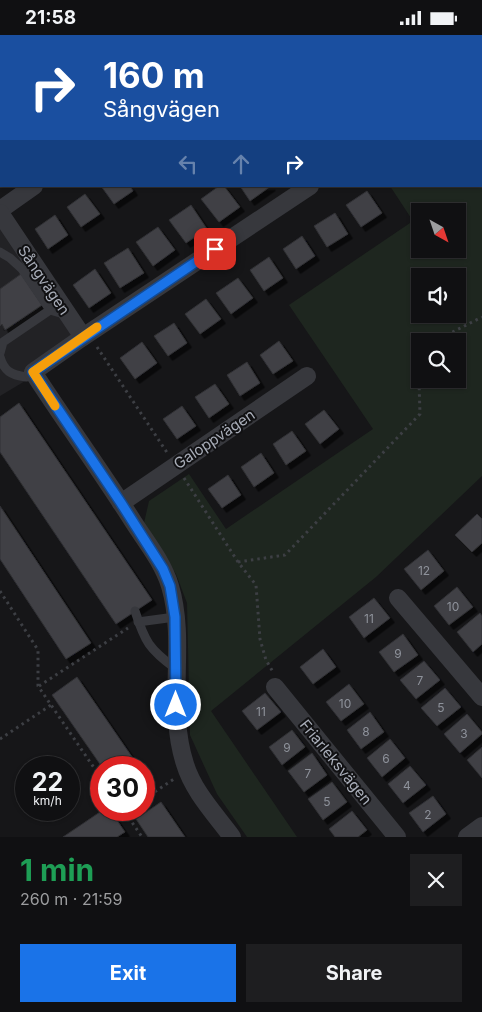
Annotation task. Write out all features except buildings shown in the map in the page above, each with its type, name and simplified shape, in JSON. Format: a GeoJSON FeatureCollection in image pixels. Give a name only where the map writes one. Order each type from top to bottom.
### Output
{"type":"FeatureCollection","features":[{"type":"Feature","properties":{"kind":"street"},"geometry":{"type":"LineString","coordinates":[[0,211],[33,187]]}},
{"type":"Feature","properties":{"kind":"street"},"geometry":{"type":"LineString","coordinates":[[232,837],[194,785],[187,770],[180,742],[176,705],[175,617],[170,586],[163,569],[33,372],[85,335],[308,187]]}},
{"type":"Feature","properties":{"kind":"street","name":"Sångvägen"},"geometry":{"type":"LineString","coordinates":[[0,211],[68,315],[85,335]]}},
{"type":"Feature","properties":{"kind":"street","name":"Galoppvägen"},"geometry":{"type":"LineString","coordinates":[[121,503],[307,376]]}},
{"type":"Feature","properties":{"kind":"street"},"geometry":{"type":"LineString","coordinates":[[398,598],[482,697]]}},
{"type":"Feature","properties":{"kind":"street","name":"Friarleksvägen"},"geometry":{"type":"LineString","coordinates":[[275,687],[396,837]]}},
{"type":"Feature","properties":{"kind":"street"},"geometry":{"type":"LineString","coordinates":[[466,837],[482,826]]}},
{"type":"Feature","properties":{"kind":"lane"},"geometry":{"type":"LineString","coordinates":[[0,253],[10,258],[22,269],[50,310],[68,315]]}},
{"type":"Feature","properties":{"kind":"lane"},"geometry":{"type":"LineString","coordinates":[[33,372],[26,377],[13,375],[3,367],[0,355],[3,342],[50,310]]}},
{"type":"Feature","properties":{"kind":"lane"},"geometry":{"type":"LineString","coordinates":[[135,611],[145,639],[152,650],[176,669]]}},
{"type":"Feature","properties":{"kind":"lane"},"geometry":{"type":"LineString","coordinates":[[138,622],[175,617]]}},
{"type":"Feature","properties":{"kind":"path"},"geometry":{"type":"LineString","coordinates":[[451,333],[482,317]]}},
{"type":"Feature","properties":{"kind":"path"},"geometry":{"type":"LineString","coordinates":[[85,335],[176,465],[238,562],[256,585],[260,639],[266,660],[274,674],[275,687]]}},
{"type":"Feature","properties":{"kind":"path"},"geometry":{"type":"LineString","coordinates":[[238,562],[285,555],[420,414],[419,388]]}},
{"type":"Feature","properties":{"kind":"path"},"geometry":{"type":"LineString","coordinates":[[0,591],[38,649],[38,686],[90,762]]}},
{"type":"Feature","properties":{"kind":"path"},"geometry":{"type":"LineString","coordinates":[[38,686],[138,622]]}},
{"type":"Feature","properties":{"kind":"path"},"geometry":{"type":"LineString","coordinates":[[0,739],[51,705]]}},
{"type":"Feature","properties":{"kind":"path"},"geometry":{"type":"LineString","coordinates":[[155,792],[187,770]]}},
{"type":"Feature","properties":{"kind":"path"},"geometry":{"type":"LineString","coordinates":[[132,821],[142,837]]}},
{"type":"Feature","properties":{"kind":"shaded area"},"geometry":{"type":"Polygon","coordinates":[[[391,187],[482,187],[482,476],[376,577],[211,711],[297,837],[247,837],[217,794],[190,735],[187,603],[176,574],[144,523],[149,501],[189,474],[226,529],[373,429],[289,305],[411,222],[411,258],[466,258],[466,203],[411,203],[411,218],[391,187]]]}},
{"type":"Feature","properties":{"kind":"shaded area"},"geometry":{"type":"Polygon","coordinates":[[[0,228],[82,347],[0,396],[0,228]]]}},
{"type":"Feature","properties":{"kind":"slow traffic"},"geometry":{"type":"LineString","coordinates":[[55,406],[33,372],[97,327]]}},
{"type":"Feature","properties":{"kind":"route"},"geometry":{"type":"LineString","coordinates":[[176,705],[175,617],[170,586],[163,569],[33,372],[88,333],[215,249]]}}]}
